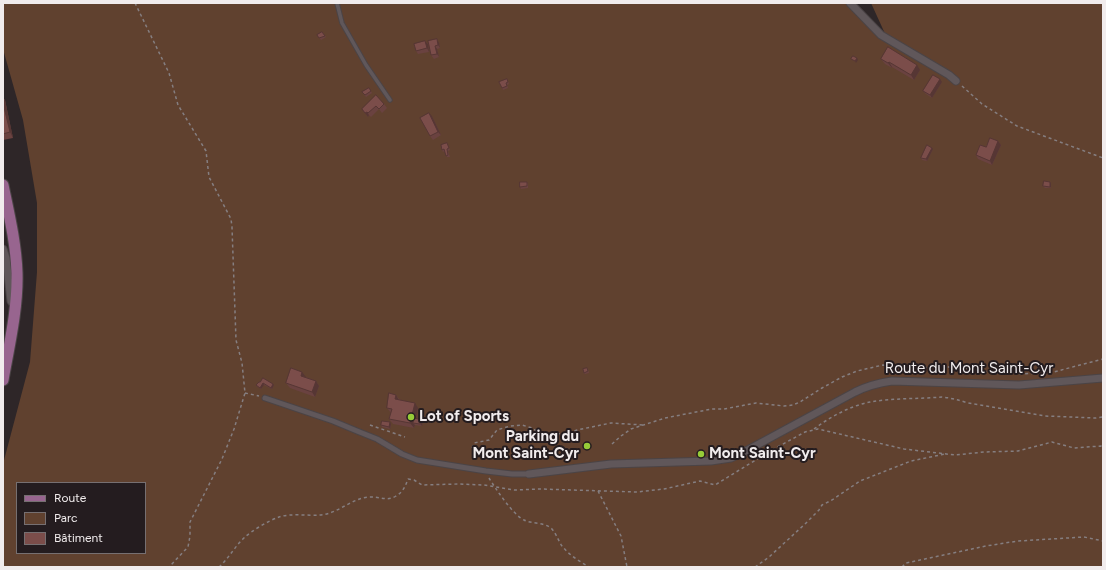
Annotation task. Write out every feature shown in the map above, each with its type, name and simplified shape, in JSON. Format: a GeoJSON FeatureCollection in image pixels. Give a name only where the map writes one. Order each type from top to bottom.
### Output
{"type":"FeatureCollection","features":[{"type":"Feature","properties":{"kind":"main road"},"geometry":{"type":"LineString","coordinates":[[3,185],[16,253],[17,282],[15,308],[3,380]]}},
{"type":"Feature","properties":{"kind":"street"},"geometry":{"type":"LineString","coordinates":[[850,3],[881,35],[949,75],[956,81]]}},
{"type":"Feature","properties":{"kind":"street"},"geometry":{"type":"LineString","coordinates":[[3,249],[6,258],[11,301],[15,308]]}},
{"type":"Feature","properties":{"kind":"street","name":"Route du Mont Saint-Cyr"},"geometry":{"type":"LineString","coordinates":[[265,398],[333,421],[377,439],[402,454],[417,460],[486,471],[529,474],[611,464],[711,461],[731,458],[864,387],[877,383],[892,381],[1019,385],[1103,378]]}},
{"type":"Feature","properties":{"kind":"lane"},"geometry":{"type":"LineString","coordinates":[[337,3],[342,22],[366,65],[390,100]]}},
{"type":"Feature","properties":{"kind":"path"},"geometry":{"type":"LineString","coordinates":[[135,3],[169,72],[178,105],[206,151],[209,177],[231,219],[236,340],[243,368],[245,393],[222,459],[190,522],[188,547],[169,567]]}},
{"type":"Feature","properties":{"kind":"path"},"geometry":{"type":"LineString","coordinates":[[956,81],[982,104],[1017,126],[1103,158]]}},
{"type":"Feature","properties":{"kind":"path"},"geometry":{"type":"LineString","coordinates":[[245,393],[265,398]]}},
{"type":"Feature","properties":{"kind":"path"},"geometry":{"type":"LineString","coordinates":[[814,429],[826,420],[850,408],[870,402],[942,397],[1045,416],[1103,417]]}},
{"type":"Feature","properties":{"kind":"path"},"geometry":{"type":"LineString","coordinates":[[472,448],[474,443],[489,440],[498,430],[510,426],[522,425],[532,428],[540,433],[565,434],[611,423],[645,425]]}},
{"type":"Feature","properties":{"kind":"path"},"geometry":{"type":"LineString","coordinates":[[370,425],[405,437]]}},
{"type":"Feature","properties":{"kind":"path"},"geometry":{"type":"LineString","coordinates":[[219,567],[226,561],[244,538],[259,527],[279,517],[294,515],[323,515],[334,512],[355,501],[370,497],[386,499],[396,497],[405,489],[408,479],[414,480],[422,485],[459,484],[514,490],[540,489],[637,492],[657,490],[700,481],[715,485],[772,450],[805,432],[818,428],[904,449],[948,454],[1018,451],[1052,442],[1074,448],[1101,446],[1103,448]]}},
{"type":"Feature","properties":{"kind":"path"},"geometry":{"type":"LineString","coordinates":[[755,567],[805,524],[822,505],[860,481],[911,461],[948,454]]}},
{"type":"Feature","properties":{"kind":"path"},"geometry":{"type":"LineString","coordinates":[[494,487],[514,512],[523,520],[549,527],[555,532],[563,547],[589,567]]}},
{"type":"Feature","properties":{"kind":"path"},"geometry":{"type":"LineString","coordinates":[[598,491],[621,536],[627,567]]}},
{"type":"Feature","properties":{"kind":"path"},"geometry":{"type":"LineString","coordinates":[[902,567],[906,563],[986,546],[1018,541],[1084,537],[1103,541]]}},
{"type":"Feature","properties":{"kind":"green space"},"geometry":{"type":"Polygon","coordinates":[[[3,3],[845,3],[887,38],[871,3],[1103,3],[1103,567],[3,567],[3,464],[30,362],[37,272],[37,203],[23,120],[3,49],[3,3]]]}},
{"type":"Feature","properties":{"kind":"building"},"geometry":{"type":"Polygon","coordinates":[[[322,32],[325,36],[319,38],[317,35],[322,32]]]}},
{"type":"Feature","properties":{"kind":"building"},"geometry":{"type":"Polygon","coordinates":[[[437,39],[438,45],[435,46],[437,54],[431,55],[428,41],[437,39]]]}},
{"type":"Feature","properties":{"kind":"building"},"geometry":{"type":"Polygon","coordinates":[[[425,41],[427,48],[416,51],[414,44],[425,41]]]}},
{"type":"Feature","properties":{"kind":"building"},"geometry":{"type":"Polygon","coordinates":[[[888,47],[917,65],[911,75],[881,59],[888,47]]]}},
{"type":"Feature","properties":{"kind":"building"},"geometry":{"type":"Polygon","coordinates":[[[853,56],[857,58],[855,61],[851,59],[853,56]]]}},
{"type":"Feature","properties":{"kind":"building"},"geometry":{"type":"Polygon","coordinates":[[[933,75],[940,79],[930,95],[923,91],[933,75]]]}},
{"type":"Feature","properties":{"kind":"building"},"geometry":{"type":"Polygon","coordinates":[[[507,79],[507,86],[502,88],[499,82],[507,79]]]}},
{"type":"Feature","properties":{"kind":"building"},"geometry":{"type":"Polygon","coordinates":[[[369,88],[371,91],[365,95],[362,92],[369,88]]]}},
{"type":"Feature","properties":{"kind":"building"},"geometry":{"type":"Polygon","coordinates":[[[376,95],[384,104],[379,109],[376,106],[368,113],[365,113],[362,109],[376,95]]]}},
{"type":"Feature","properties":{"kind":"building"},"geometry":{"type":"Polygon","coordinates":[[[3,103],[10,132],[3,134],[3,103]]]}},
{"type":"Feature","properties":{"kind":"building"},"geometry":{"type":"Polygon","coordinates":[[[429,113],[438,132],[430,136],[420,118],[429,113]]]}},
{"type":"Feature","properties":{"kind":"building"},"geometry":{"type":"Polygon","coordinates":[[[990,138],[998,141],[990,161],[976,155],[980,145],[986,147],[990,138]]]}},
{"type":"Feature","properties":{"kind":"building"},"geometry":{"type":"Polygon","coordinates":[[[447,143],[449,148],[447,149],[448,155],[446,156],[441,145],[447,143]]]}},
{"type":"Feature","properties":{"kind":"building"},"geometry":{"type":"Polygon","coordinates":[[[927,145],[932,148],[926,159],[921,158],[927,145]]]}},
{"type":"Feature","properties":{"kind":"building"},"geometry":{"type":"Polygon","coordinates":[[[1044,181],[1050,182],[1050,187],[1043,186],[1044,181]]]}},
{"type":"Feature","properties":{"kind":"building"},"geometry":{"type":"Polygon","coordinates":[[[520,182],[527,182],[527,186],[520,187],[520,182]]]}},
{"type":"Feature","properties":{"kind":"building"},"geometry":{"type":"Polygon","coordinates":[[[291,368],[302,372],[301,376],[316,381],[312,392],[286,383],[291,368]]]}},
{"type":"Feature","properties":{"kind":"building"},"geometry":{"type":"Polygon","coordinates":[[[587,368],[588,371],[584,373],[583,369],[587,368]]]}},
{"type":"Feature","properties":{"kind":"building"},"geometry":{"type":"Polygon","coordinates":[[[263,378],[273,384],[271,388],[263,383],[260,388],[256,385],[263,378]]]}},
{"type":"Feature","properties":{"kind":"building"},"geometry":{"type":"Polygon","coordinates":[[[389,393],[396,395],[395,399],[415,403],[410,423],[389,419],[392,409],[387,408],[389,393]]]}},
{"type":"Feature","properties":{"kind":"building"},"geometry":{"type":"Polygon","coordinates":[[[415,418],[421,420],[420,424],[413,423],[415,418]]]}},
{"type":"Feature","properties":{"kind":"building"},"geometry":{"type":"Polygon","coordinates":[[[382,421],[390,422],[389,427],[381,425],[382,421]]]}},
{"type":"Feature","properties":{"kind":"place","name":"Lot of Sports"},"geometry":{"type":"Point","coordinates":[411,417]}},
{"type":"Feature","properties":{"kind":"place","name":"Parking du Mont Saint-Cyr"},"geometry":{"type":"Point","coordinates":[587,446]}},
{"type":"Feature","properties":{"kind":"place","name":"Mont Saint-Cyr"},"geometry":{"type":"Point","coordinates":[701,454]}}]}
